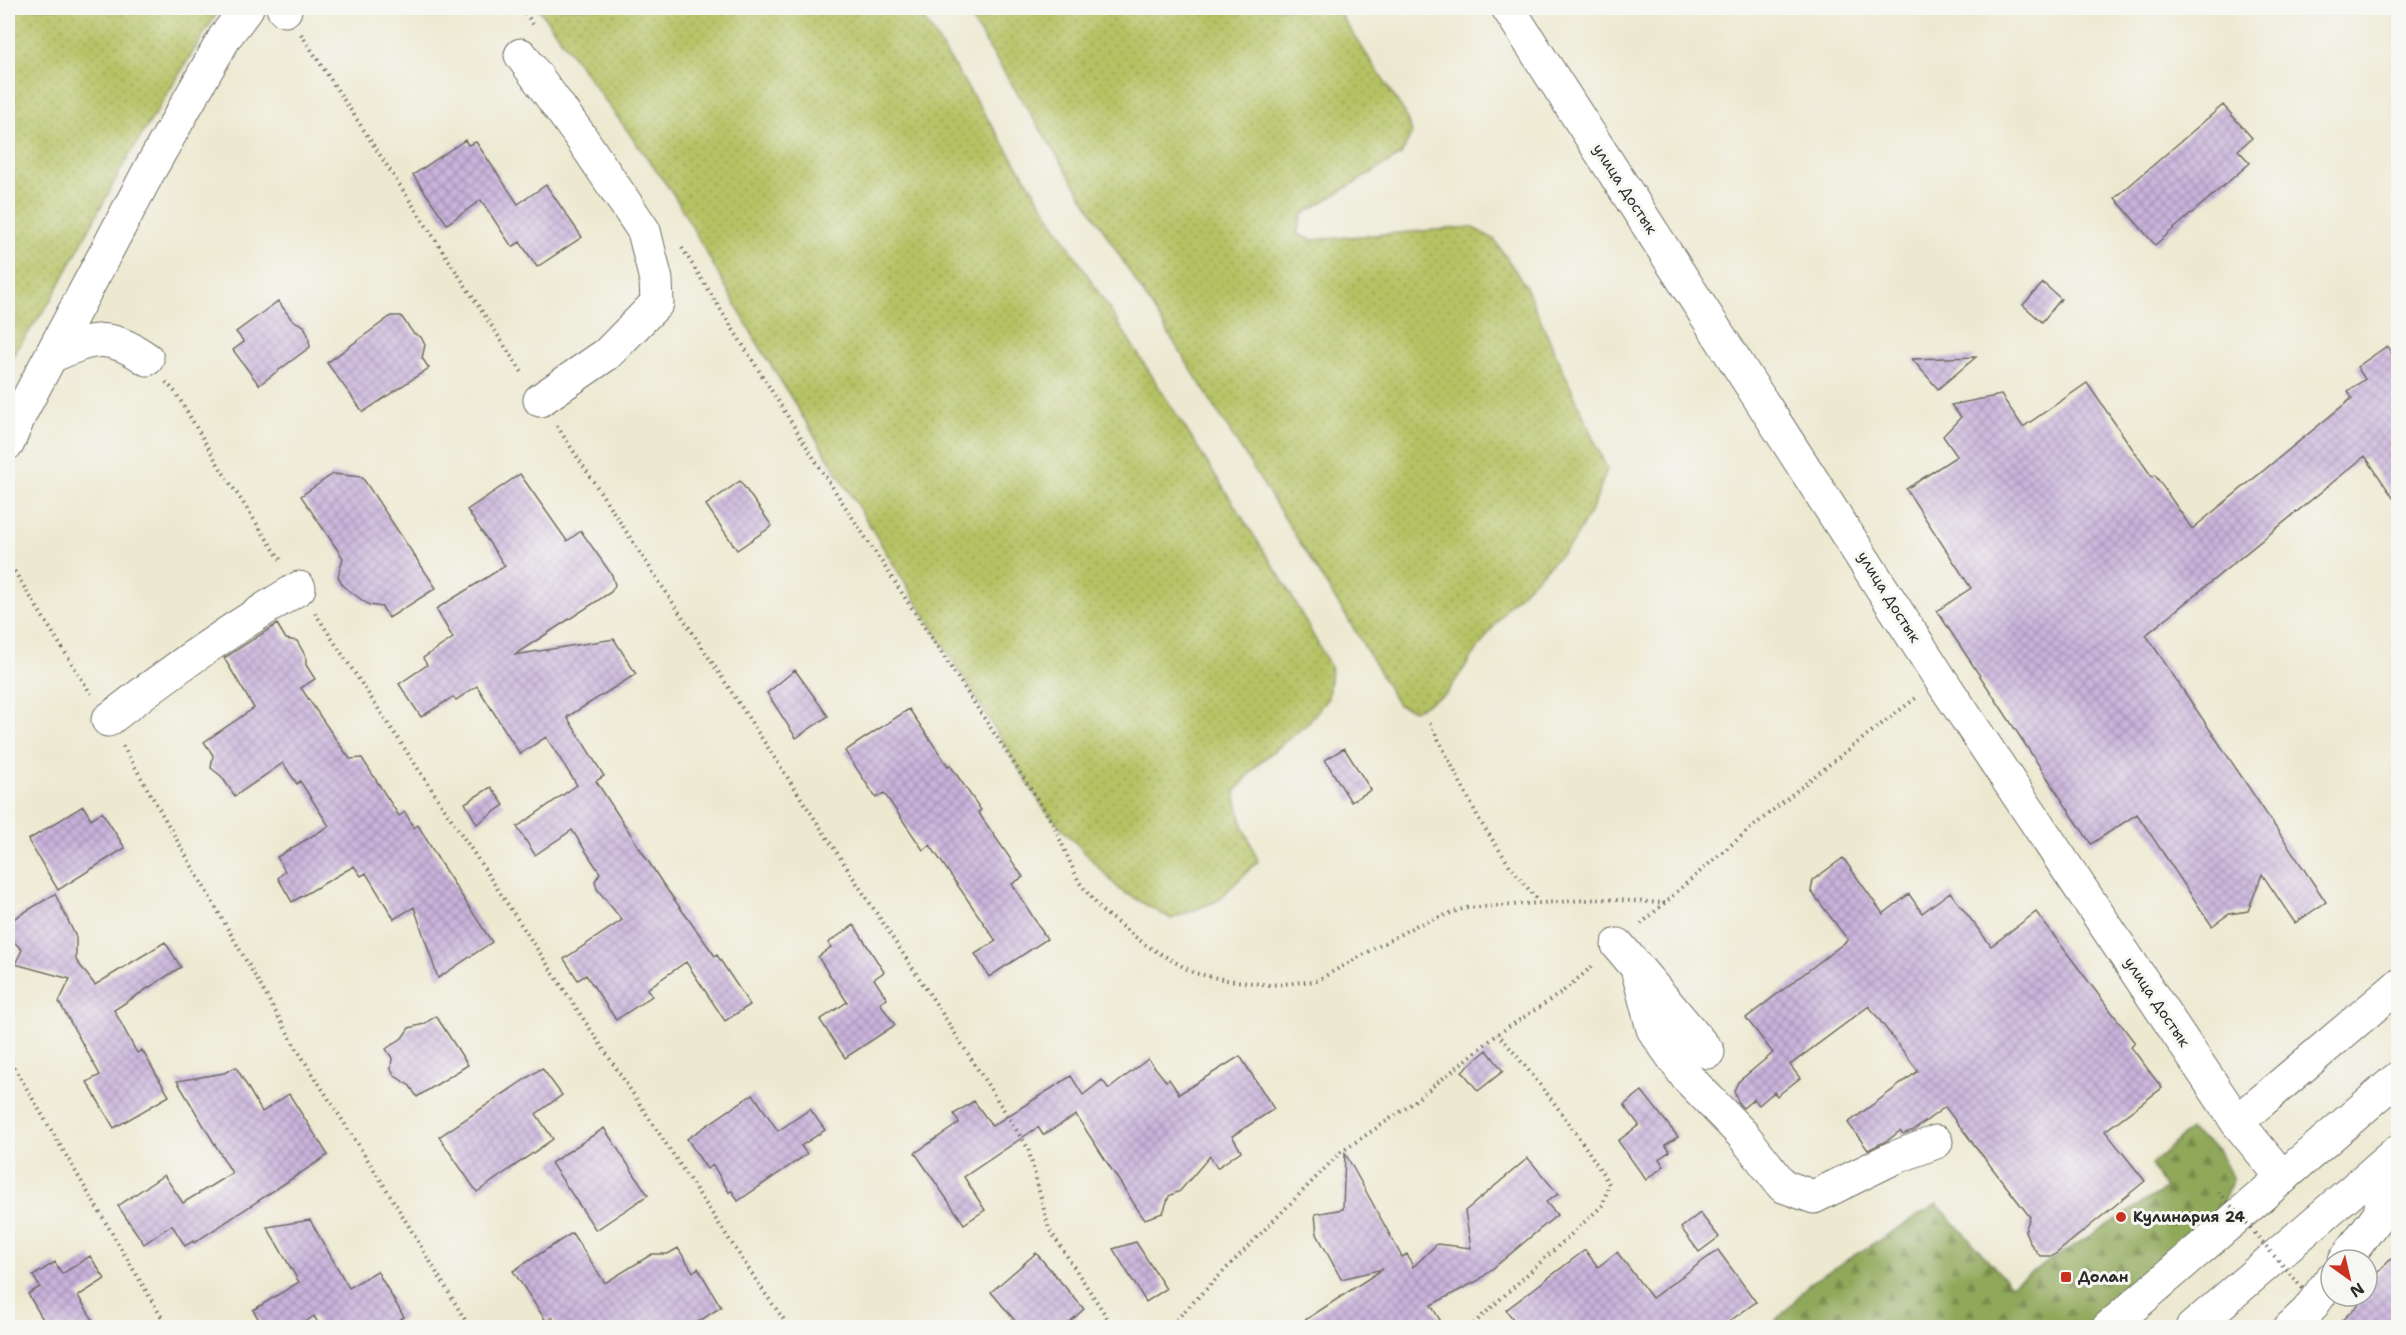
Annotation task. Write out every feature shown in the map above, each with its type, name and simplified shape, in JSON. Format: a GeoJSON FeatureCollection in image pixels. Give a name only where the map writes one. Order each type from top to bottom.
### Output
{"type":"FeatureCollection","features":[{"type":"Feature","properties":{"kind":"main road"},"geometry":{"type":"LineString","coordinates":[[8,443],[20,414],[149,171],[225,37],[247,8]]}},
{"type":"Feature","properties":{"kind":"main road","name":"улица Достык"},"geometry":{"type":"LineString","coordinates":[[1508,8],[1941,680],[2237,1122],[2283,1178]]}},
{"type":"Feature","properties":{"kind":"main road"},"geometry":{"type":"LineString","coordinates":[[531,45],[580,136],[644,231],[656,280],[657,303],[607,354],[540,400]]}},
{"type":"Feature","properties":{"kind":"main road"},"geometry":{"type":"LineString","coordinates":[[52,356],[85,341],[105,340],[128,346],[147,359]]}},
{"type":"Feature","properties":{"kind":"main road"},"geometry":{"type":"LineString","coordinates":[[108,720],[151,686],[237,625],[299,588]]}},
{"type":"Feature","properties":{"kind":"main road"},"geometry":{"type":"LineString","coordinates":[[1627,957],[1708,1052]]}},
{"type":"Feature","properties":{"kind":"main road"},"geometry":{"type":"LineString","coordinates":[[1627,957],[1653,1029],[1686,1076],[1743,1135],[1783,1186],[1814,1197],[1891,1159],[1936,1142]]}},
{"type":"Feature","properties":{"kind":"main road"},"geometry":{"type":"LineString","coordinates":[[2237,1122],[2398,986]]}},
{"type":"Feature","properties":{"kind":"main road"},"geometry":{"type":"LineString","coordinates":[[2108,1328],[2398,1078]]}},
{"type":"Feature","properties":{"kind":"main road"},"geometry":{"type":"LineString","coordinates":[[2354,1248],[2380,1213],[2393,1155]]}},
{"type":"Feature","properties":{"kind":"main road"},"geometry":{"type":"LineString","coordinates":[[2192,1328],[2393,1155]]}},
{"type":"Feature","properties":{"kind":"main road"},"geometry":{"type":"LineString","coordinates":[[2290,1328],[2308,1311],[2317,1284]]}},
{"type":"Feature","properties":{"kind":"path"},"geometry":{"type":"LineString","coordinates":[[522,8],[531,45]]}},
{"type":"Feature","properties":{"kind":"path"},"geometry":{"type":"LineString","coordinates":[[284,9],[1028,1148],[1049,1229],[1114,1328]]}},
{"type":"Feature","properties":{"kind":"path"},"geometry":{"type":"LineString","coordinates":[[678,241],[827,479],[1044,809],[1079,882],[1102,910],[1147,946],[1194,973],[1227,981],[1270,985],[1316,981],[1388,939],[1426,921],[1465,908],[1602,899],[1665,903]]}},
{"type":"Feature","properties":{"kind":"path"},"geometry":{"type":"LineString","coordinates":[[147,359],[176,393],[222,471],[790,1328]]}},
{"type":"Feature","properties":{"kind":"path"},"geometry":{"type":"LineString","coordinates":[[8,561],[108,720],[298,1051],[387,1190],[470,1328]]}},
{"type":"Feature","properties":{"kind":"path"},"geometry":{"type":"LineString","coordinates":[[1168,1328],[1341,1152],[1406,1107],[1498,1034],[1562,993],[1627,957],[1665,903],[1848,749],[1941,680]]}},
{"type":"Feature","properties":{"kind":"path"},"geometry":{"type":"LineString","coordinates":[[1430,723],[1480,821],[1510,866],[1538,902]]}},
{"type":"Feature","properties":{"kind":"path"},"geometry":{"type":"LineString","coordinates":[[1469,1328],[1531,1268],[1603,1205],[1609,1184],[1586,1146],[1523,1062],[1498,1034]]}},
{"type":"Feature","properties":{"kind":"path"},"geometry":{"type":"LineString","coordinates":[[8,1057],[168,1328]]}},
{"type":"Feature","properties":{"kind":"path"},"geometry":{"type":"LineString","coordinates":[[2219,1192],[2317,1284]]}},
{"type":"Feature","properties":{"kind":"green space"},"geometry":{"type":"Polygon","coordinates":[[[8,8],[220,8],[124,164],[51,300],[8,362],[8,8]]]}},
{"type":"Feature","properties":{"kind":"green space"},"geometry":{"type":"Polygon","coordinates":[[[538,8],[917,8],[1286,586],[1331,668],[1328,698],[1307,724],[1258,764],[1235,792],[1242,823],[1258,861],[1217,901],[1171,919],[1120,890],[1044,809],[755,339],[674,195],[538,8]]]}},
{"type":"Feature","properties":{"kind":"green space"},"geometry":{"type":"Polygon","coordinates":[[[964,8],[1336,8],[1405,113],[1412,133],[1401,155],[1303,214],[1297,234],[1312,240],[1471,227],[1494,239],[1526,287],[1607,469],[1594,505],[1573,542],[1508,606],[1446,694],[1415,710],[1398,705],[1356,632],[964,8]]]}},
{"type":"Feature","properties":{"kind":"green space"},"geometry":{"type":"Polygon","coordinates":[[[2189,1130],[2218,1149],[2233,1179],[2211,1230],[2098,1327],[1770,1328],[1811,1282],[1937,1204],[2011,1285],[2165,1189],[2151,1165],[2189,1130]]]}},
{"type":"Feature","properties":{"kind":"building"},"geometry":{"type":"Polygon","coordinates":[[[2223,105],[2252,138],[2238,150],[2250,163],[2155,245],[2115,198],[2223,105]]]}},
{"type":"Feature","properties":{"kind":"building"},"geometry":{"type":"Polygon","coordinates":[[[465,140],[468,145],[476,142],[518,204],[546,185],[582,237],[537,267],[520,242],[512,247],[481,200],[447,224],[413,175],[465,140]]]}},
{"type":"Feature","properties":{"kind":"building"},"geometry":{"type":"Polygon","coordinates":[[[2043,283],[2061,299],[2042,322],[2023,305],[2043,283]]]}},
{"type":"Feature","properties":{"kind":"building"},"geometry":{"type":"Polygon","coordinates":[[[278,301],[292,320],[304,326],[310,347],[259,385],[233,350],[244,342],[236,332],[278,301]]]}},
{"type":"Feature","properties":{"kind":"building"},"geometry":{"type":"Polygon","coordinates":[[[391,316],[401,316],[413,333],[421,337],[425,345],[422,358],[429,368],[363,412],[327,363],[391,316]]]}},
{"type":"Feature","properties":{"kind":"building"},"geometry":{"type":"Polygon","coordinates":[[[2387,346],[2398,363],[2398,505],[2365,456],[2146,635],[2326,902],[2295,923],[2262,874],[2248,911],[2229,914],[2212,926],[2137,814],[2091,844],[1937,611],[1971,588],[1906,489],[1957,456],[1943,436],[1961,417],[1951,405],[2001,395],[2023,427],[2087,383],[2152,477],[2155,475],[2192,529],[2352,398],[2348,391],[2365,379],[2357,367],[2387,346]]]}},
{"type":"Feature","properties":{"kind":"building"},"geometry":{"type":"Polygon","coordinates":[[[1976,357],[1938,389],[1912,359],[1976,357]]]}},
{"type":"Feature","properties":{"kind":"building"},"geometry":{"type":"Polygon","coordinates":[[[333,474],[362,477],[436,588],[389,618],[382,607],[369,605],[343,586],[338,576],[343,558],[301,496],[333,474]]]}},
{"type":"Feature","properties":{"kind":"building"},"geometry":{"type":"Polygon","coordinates":[[[520,474],[567,541],[581,531],[612,575],[615,585],[611,592],[514,655],[614,639],[636,674],[567,717],[604,776],[596,781],[663,884],[715,956],[717,955],[750,1005],[725,1021],[686,962],[647,989],[652,996],[616,1020],[586,975],[578,980],[564,959],[622,920],[597,889],[595,881],[600,873],[572,830],[535,855],[517,827],[577,785],[546,737],[520,754],[477,686],[456,700],[453,697],[421,717],[399,684],[427,665],[423,658],[453,638],[436,609],[505,566],[467,510],[520,474]]]}},
{"type":"Feature","properties":{"kind":"building"},"geometry":{"type":"Polygon","coordinates":[[[740,481],[772,526],[737,550],[706,505],[740,481]]]}},
{"type":"Feature","properties":{"kind":"building"},"geometry":{"type":"Polygon","coordinates":[[[277,624],[286,639],[297,641],[306,657],[306,665],[315,679],[301,688],[350,759],[362,758],[399,816],[405,812],[414,828],[418,825],[492,942],[438,978],[414,907],[394,919],[366,873],[361,876],[354,866],[292,902],[278,878],[285,871],[277,857],[329,826],[300,781],[297,784],[283,763],[235,796],[221,776],[211,768],[213,755],[204,742],[254,708],[224,658],[277,624]]]}},
{"type":"Feature","properties":{"kind":"building"},"geometry":{"type":"Polygon","coordinates":[[[795,670],[828,716],[796,738],[767,693],[795,670]]]}},
{"type":"Feature","properties":{"kind":"building"},"geometry":{"type":"Polygon","coordinates":[[[909,709],[981,810],[978,812],[1023,877],[1012,884],[1047,939],[989,977],[975,954],[996,941],[930,845],[923,850],[884,793],[876,798],[845,751],[909,709]]]}},
{"type":"Feature","properties":{"kind":"building"},"geometry":{"type":"Polygon","coordinates":[[[1344,748],[1371,790],[1351,802],[1325,760],[1344,748]]]}},
{"type":"Feature","properties":{"kind":"building"},"geometry":{"type":"Polygon","coordinates":[[[491,787],[504,805],[477,824],[465,803],[491,787]]]}},
{"type":"Feature","properties":{"kind":"building"},"geometry":{"type":"Polygon","coordinates":[[[83,806],[91,819],[102,812],[125,848],[58,890],[28,840],[83,806]]]}},
{"type":"Feature","properties":{"kind":"building"},"geometry":{"type":"Polygon","coordinates":[[[1843,858],[1883,914],[1909,894],[1922,913],[1950,892],[1991,946],[2036,912],[2135,1043],[2131,1047],[2162,1088],[2105,1131],[2145,1181],[2053,1256],[2040,1256],[2030,1243],[2025,1231],[2030,1217],[1945,1107],[1914,1130],[1903,1134],[1900,1131],[1868,1150],[1848,1123],[1918,1071],[1869,1006],[1790,1065],[1800,1078],[1777,1096],[1774,1092],[1759,1105],[1754,1099],[1743,1108],[1739,1104],[1734,1091],[1738,1082],[1773,1053],[1746,1018],[1848,940],[1811,891],[1813,880],[1843,858]]]}},
{"type":"Feature","properties":{"kind":"building"},"geometry":{"type":"Polygon","coordinates":[[[55,894],[76,937],[76,960],[95,985],[165,942],[181,967],[114,1010],[137,1053],[142,1050],[169,1096],[114,1128],[87,1082],[100,1075],[59,1002],[70,979],[15,964],[22,950],[8,936],[8,922],[55,894]]]}},
{"type":"Feature","properties":{"kind":"building"},"geometry":{"type":"Polygon","coordinates":[[[854,925],[884,972],[874,979],[887,999],[880,1003],[895,1025],[845,1058],[820,1020],[847,1002],[818,957],[831,947],[828,943],[854,925]]]}},
{"type":"Feature","properties":{"kind":"building"},"geometry":{"type":"Polygon","coordinates":[[[436,1016],[468,1065],[417,1097],[410,1086],[395,1076],[391,1069],[392,1058],[386,1049],[402,1038],[409,1028],[424,1024],[436,1016]]]}},
{"type":"Feature","properties":{"kind":"building"},"geometry":{"type":"Polygon","coordinates":[[[1487,1050],[1503,1071],[1478,1091],[1462,1071],[1487,1050]]]}},
{"type":"Feature","properties":{"kind":"building"},"geometry":{"type":"Polygon","coordinates":[[[1240,1056],[1274,1109],[1232,1136],[1241,1151],[1217,1168],[1210,1156],[1180,1191],[1169,1196],[1163,1213],[1144,1219],[1076,1115],[1043,1135],[1038,1127],[964,1177],[985,1210],[964,1224],[915,1153],[959,1123],[954,1114],[974,1101],[992,1126],[1071,1076],[1083,1095],[1102,1080],[1109,1089],[1148,1059],[1166,1081],[1169,1079],[1179,1094],[1240,1056]]]}},
{"type":"Feature","properties":{"kind":"building"},"geometry":{"type":"Polygon","coordinates":[[[236,1067],[262,1112],[289,1094],[328,1155],[194,1243],[193,1241],[185,1246],[172,1225],[144,1244],[118,1206],[164,1175],[183,1203],[232,1173],[177,1081],[224,1073],[236,1067]]]}},
{"type":"Feature","properties":{"kind":"building"},"geometry":{"type":"Polygon","coordinates":[[[542,1068],[562,1095],[536,1114],[553,1139],[477,1192],[439,1137],[542,1068]]]}},
{"type":"Feature","properties":{"kind":"building"},"geometry":{"type":"Polygon","coordinates":[[[1642,1091],[1678,1137],[1665,1145],[1670,1151],[1659,1159],[1664,1166],[1646,1180],[1618,1141],[1639,1125],[1624,1105],[1642,1091]]]}},
{"type":"Feature","properties":{"kind":"building"},"geometry":{"type":"Polygon","coordinates":[[[753,1094],[778,1131],[810,1109],[825,1130],[801,1146],[807,1154],[738,1201],[732,1191],[729,1192],[713,1165],[707,1169],[687,1139],[753,1094]]]}},
{"type":"Feature","properties":{"kind":"building"},"geometry":{"type":"Polygon","coordinates":[[[604,1128],[648,1195],[596,1230],[551,1163],[604,1128]]]}},
{"type":"Feature","properties":{"kind":"building"},"geometry":{"type":"Polygon","coordinates":[[[1345,1153],[1402,1257],[1407,1254],[1413,1267],[1437,1244],[1471,1248],[1465,1211],[1528,1158],[1558,1194],[1546,1202],[1557,1215],[1479,1280],[1431,1305],[1440,1320],[1428,1328],[1293,1328],[1383,1269],[1341,1279],[1317,1234],[1315,1214],[1343,1209],[1345,1153]]]}},
{"type":"Feature","properties":{"kind":"building"},"geometry":{"type":"Polygon","coordinates":[[[1700,1213],[1719,1237],[1699,1252],[1681,1228],[1700,1213]]]}},
{"type":"Feature","properties":{"kind":"building"},"geometry":{"type":"Polygon","coordinates":[[[310,1220],[349,1288],[377,1271],[404,1317],[387,1328],[321,1328],[314,1316],[296,1328],[264,1328],[253,1310],[299,1282],[267,1227],[310,1220]]]}},
{"type":"Feature","properties":{"kind":"building"},"geometry":{"type":"Polygon","coordinates":[[[572,1233],[605,1283],[652,1254],[668,1254],[678,1248],[693,1272],[698,1268],[721,1307],[689,1328],[558,1328],[552,1317],[546,1321],[513,1271],[572,1233]]]}},
{"type":"Feature","properties":{"kind":"building"},"geometry":{"type":"Polygon","coordinates":[[[1136,1242],[1166,1289],[1146,1302],[1113,1249],[1136,1242]]]}},
{"type":"Feature","properties":{"kind":"building"},"geometry":{"type":"Polygon","coordinates":[[[1585,1250],[1598,1267],[1617,1252],[1652,1298],[1718,1250],[1756,1302],[1720,1328],[1520,1328],[1506,1310],[1585,1250]]]}},
{"type":"Feature","properties":{"kind":"building"},"geometry":{"type":"Polygon","coordinates":[[[2398,1252],[2398,1328],[2334,1328],[2355,1308],[2379,1308],[2379,1271],[2398,1252]]]}},
{"type":"Feature","properties":{"kind":"building"},"geometry":{"type":"Polygon","coordinates":[[[1036,1253],[1084,1309],[1063,1328],[1021,1328],[991,1292],[1036,1253]]]}},
{"type":"Feature","properties":{"kind":"building"},"geometry":{"type":"Polygon","coordinates":[[[90,1256],[105,1279],[78,1296],[98,1328],[48,1328],[28,1294],[40,1287],[33,1276],[55,1262],[62,1274],[90,1256]]]}},
{"type":"Feature","properties":{"kind":"place","name":"Кулинария 24"},"geometry":{"type":"Point","coordinates":[2121,1217]}},
{"type":"Feature","properties":{"kind":"place","name":"Долан"},"geometry":{"type":"Point","coordinates":[2066,1277]}}]}
